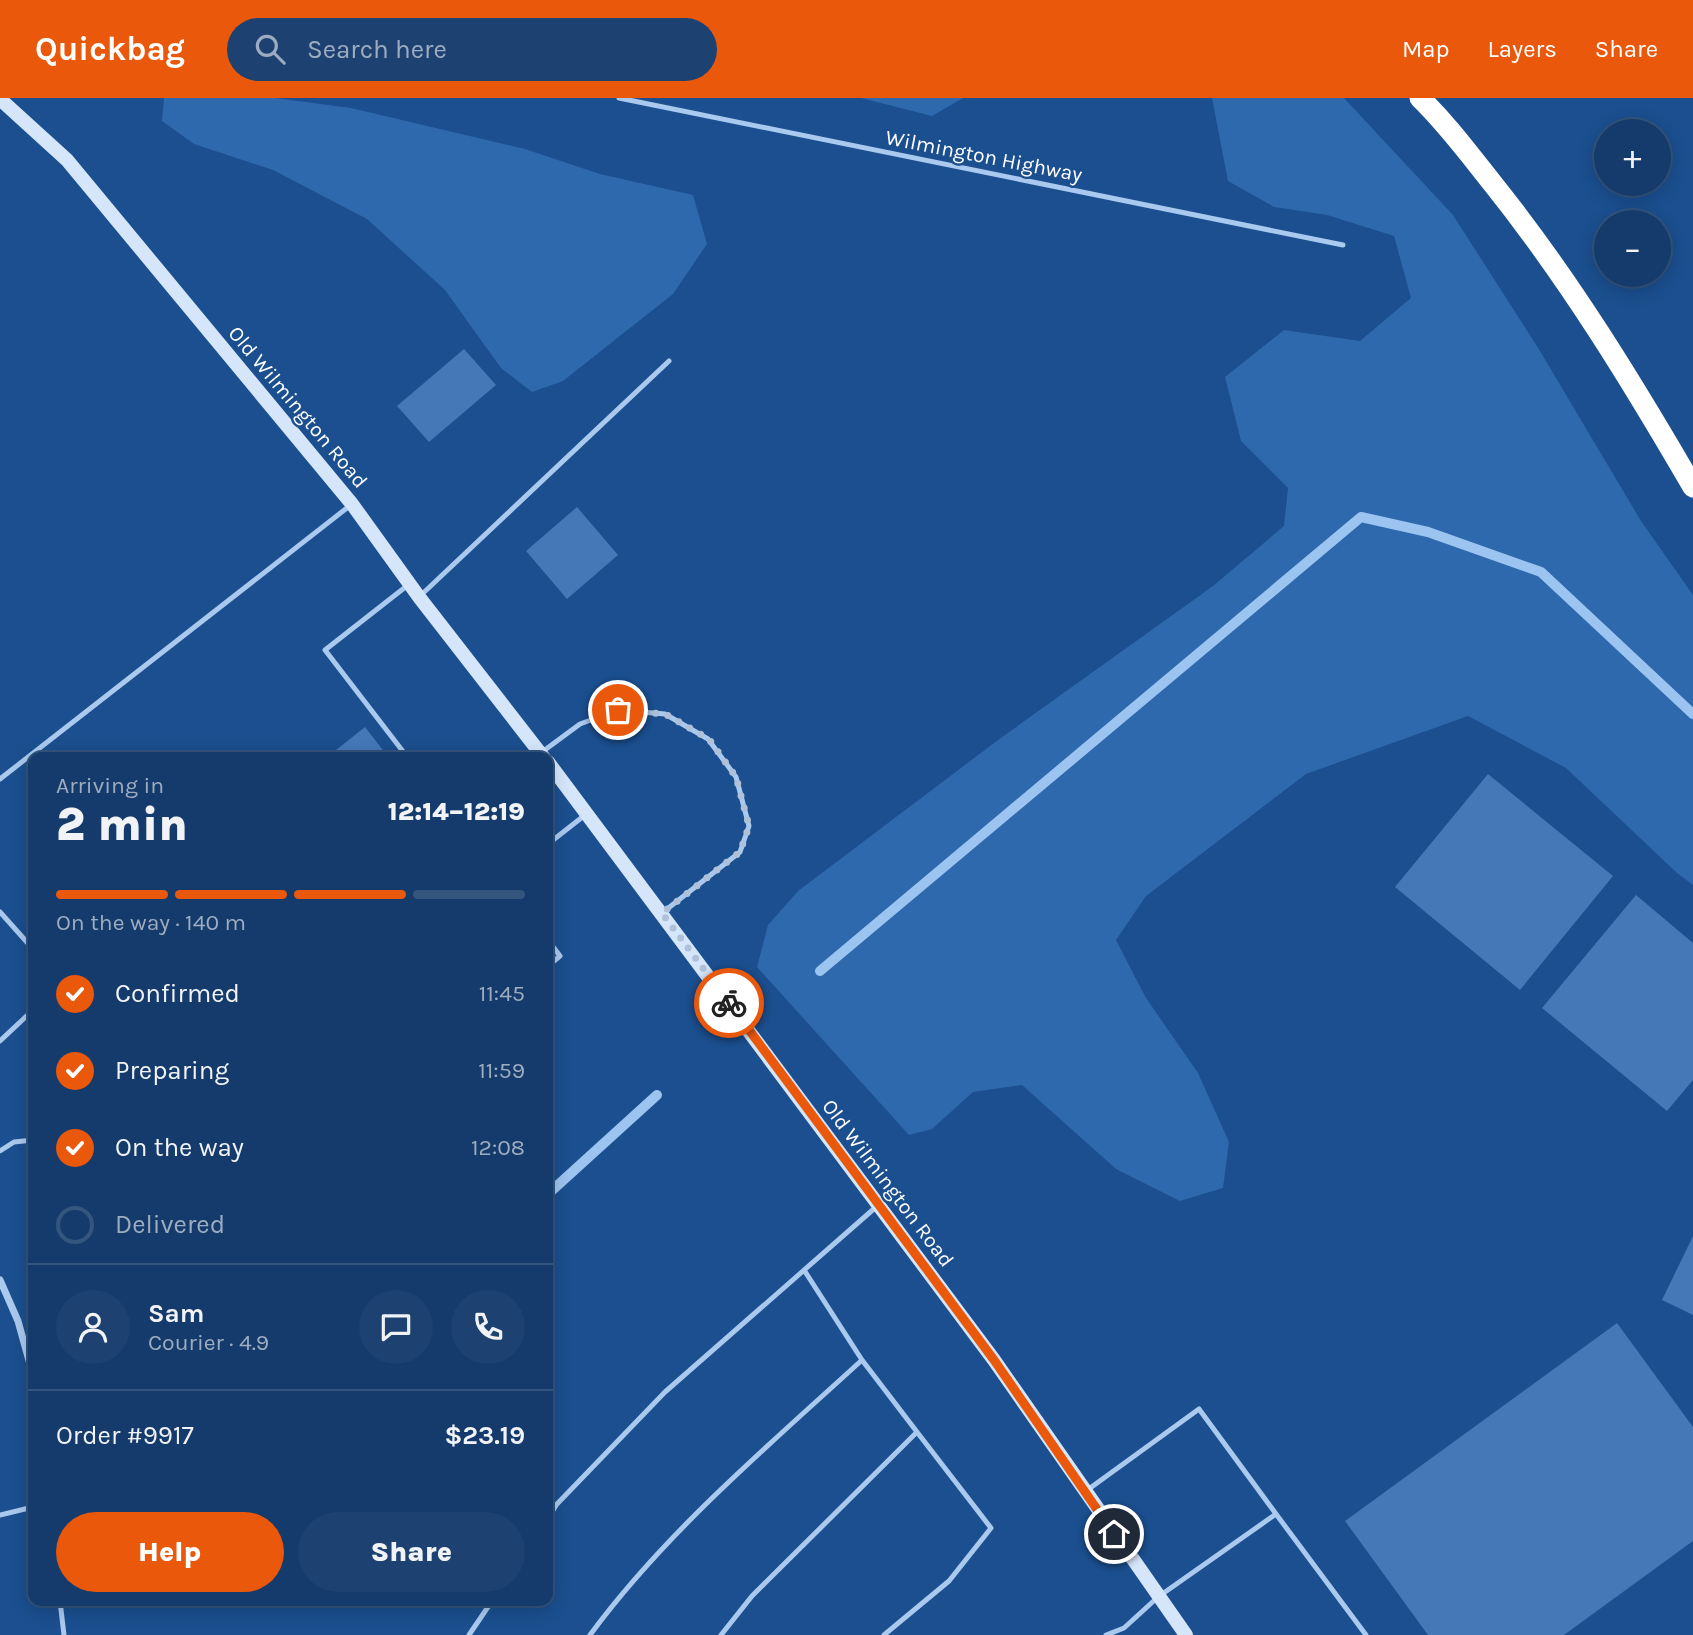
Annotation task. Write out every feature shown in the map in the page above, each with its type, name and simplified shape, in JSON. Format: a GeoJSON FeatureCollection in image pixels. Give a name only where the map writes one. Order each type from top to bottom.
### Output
{"type":"FeatureCollection","features":[{"type":"Feature","properties":{"kind":"highway"},"geometry":{"type":"LineString","coordinates":[[1420,98],[1440,117],[1544,250],[1631,380],[1693,487]]}},
{"type":"Feature","properties":{"kind":"main road","name":"Old Wilmington Road"},"geometry":{"type":"LineString","coordinates":[[0,99],[67,160],[352,504],[409,584],[539,752]]}},
{"type":"Feature","properties":{"kind":"main road","name":"Old Wilmington Road"},"geometry":{"type":"LineString","coordinates":[[553,770],[994,1360],[1185,1635]]}},
{"type":"Feature","properties":{"kind":"street"},"geometry":{"type":"LineString","coordinates":[[0,1280],[18,1321],[28,1357]]}},
{"type":"Feature","properties":{"kind":"lane","name":"Wilmington Highway"},"geometry":{"type":"LineString","coordinates":[[619,98],[1343,245]]}},
{"type":"Feature","properties":{"kind":"lane"},"geometry":{"type":"LineString","coordinates":[[419,597],[669,361]]}},
{"type":"Feature","properties":{"kind":"lane"},"geometry":{"type":"LineString","coordinates":[[35,752],[352,504]]}},
{"type":"Feature","properties":{"kind":"lane"},"geometry":{"type":"LineString","coordinates":[[403,752],[325,650],[409,584]]}},
{"type":"Feature","properties":{"kind":"lane"},"geometry":{"type":"LineString","coordinates":[[550,752],[580,724],[618,710],[665,714],[709,739],[736,777],[749,826],[740,852],[662,913]]}},
{"type":"Feature","properties":{"kind":"lane"},"geometry":{"type":"LineString","coordinates":[[0,779],[28,757]]}},
{"type":"Feature","properties":{"kind":"lane"},"geometry":{"type":"LineString","coordinates":[[553,840],[587,813]]}},
{"type":"Feature","properties":{"kind":"lane"},"geometry":{"type":"LineString","coordinates":[[0,912],[28,943]]}},
{"type":"Feature","properties":{"kind":"lane"},"geometry":{"type":"LineString","coordinates":[[553,947],[560,956],[553,962]]}},
{"type":"Feature","properties":{"kind":"lane"},"geometry":{"type":"LineString","coordinates":[[0,1041],[28,1015]]}},
{"type":"Feature","properties":{"kind":"lane"},"geometry":{"type":"LineString","coordinates":[[0,1151],[14,1142],[28,1141]]}},
{"type":"Feature","properties":{"kind":"lane"},"geometry":{"type":"LineString","coordinates":[[553,1510],[665,1392],[879,1205]]}},
{"type":"Feature","properties":{"kind":"lane"},"geometry":{"type":"LineString","coordinates":[[804,1270],[862,1360],[991,1528],[948,1581],[884,1635]]}},
{"type":"Feature","properties":{"kind":"lane"},"geometry":{"type":"LineString","coordinates":[[590,1635],[608,1611],[690,1521],[862,1360]]}},
{"type":"Feature","properties":{"kind":"lane"},"geometry":{"type":"LineString","coordinates":[[1085,1492],[1199,1409],[1366,1635]]}},
{"type":"Feature","properties":{"kind":"lane"},"geometry":{"type":"LineString","coordinates":[[721,1635],[752,1596],[917,1432]]}},
{"type":"Feature","properties":{"kind":"lane"},"geometry":{"type":"LineString","coordinates":[[0,1515],[28,1508]]}},
{"type":"Feature","properties":{"kind":"lane"},"geometry":{"type":"LineString","coordinates":[[1106,1635],[1124,1628],[1158,1597],[1276,1514]]}},
{"type":"Feature","properties":{"kind":"lane"},"geometry":{"type":"LineString","coordinates":[[61,1606],[64,1635]]}},
{"type":"Feature","properties":{"kind":"lane"},"geometry":{"type":"LineString","coordinates":[[469,1635],[489,1606]]}},
{"type":"Feature","properties":{"kind":"shaded area"},"geometry":{"type":"Polygon","coordinates":[[[164,98],[275,98],[351,108],[525,149],[600,174],[693,195],[707,244],[673,294],[563,381],[532,392],[501,368],[445,290],[367,219],[273,170],[194,144],[162,121],[164,98]]]}},
{"type":"Feature","properties":{"kind":"shaded area"},"geometry":{"type":"Polygon","coordinates":[[[861,98],[963,98],[932,116],[861,98]]]}},
{"type":"Feature","properties":{"kind":"shaded area"},"geometry":{"type":"Polygon","coordinates":[[[1212,98],[1344,98],[1453,215],[1540,351],[1641,521],[1693,595],[1693,885],[1566,768],[1468,716],[1306,774],[1146,896],[1116,940],[1146,998],[1198,1073],[1229,1142],[1223,1188],[1180,1201],[1116,1169],[1022,1085],[973,1092],[932,1129],[909,1135],[757,967],[768,925],[798,891],[998,740],[1213,586],[1284,526],[1288,488],[1241,441],[1225,377],[1284,330],[1360,341],[1411,298],[1394,236],[1327,215],[1274,207],[1228,181],[1212,98]]]}},
{"type":"Feature","properties":{"kind":"building"},"geometry":{"type":"Polygon","coordinates":[[[464,349],[496,385],[429,442],[397,406],[464,349]]]}},
{"type":"Feature","properties":{"kind":"building"},"geometry":{"type":"Polygon","coordinates":[[[577,507],[618,555],[567,599],[526,551],[577,507]]]}},
{"type":"Feature","properties":{"kind":"building"},"geometry":{"type":"Polygon","coordinates":[[[365,727],[384,752],[334,752],[365,727]]]}},
{"type":"Feature","properties":{"kind":"building"},"geometry":{"type":"Polygon","coordinates":[[[1488,774],[1613,876],[1520,990],[1395,887],[1488,774]]]}},
{"type":"Feature","properties":{"kind":"building"},"geometry":{"type":"Polygon","coordinates":[[[1636,895],[1693,943],[1693,1080],[1667,1111],[1542,1008],[1636,895]]]}},
{"type":"Feature","properties":{"kind":"building"},"geometry":{"type":"Polygon","coordinates":[[[1693,1236],[1693,1315],[1662,1300],[1693,1236]]]}},
{"type":"Feature","properties":{"kind":"building"},"geometry":{"type":"Polygon","coordinates":[[[1617,1323],[1693,1427],[1693,1541],[1564,1635],[1428,1635],[1345,1521],[1617,1323]]]}},
{"type":"Feature","properties":{"kind":"waterway"},"geometry":{"type":"LineString","coordinates":[[820,971],[1361,517],[1428,532],[1541,572],[1693,714]]}},
{"type":"Feature","properties":{"kind":"waterway"},"geometry":{"type":"LineString","coordinates":[[553,1189],[657,1095]]}},
{"type":"Feature","properties":{"kind":"way so far"},"geometry":{"type":"LineString","coordinates":[[618,710],[665,714],[709,739],[736,777],[749,826],[740,852],[662,913],[729,1003]]}},
{"type":"Feature","properties":{"kind":"route"},"geometry":{"type":"LineString","coordinates":[[729,1003],[994,1360],[1114,1534]]}}]}
